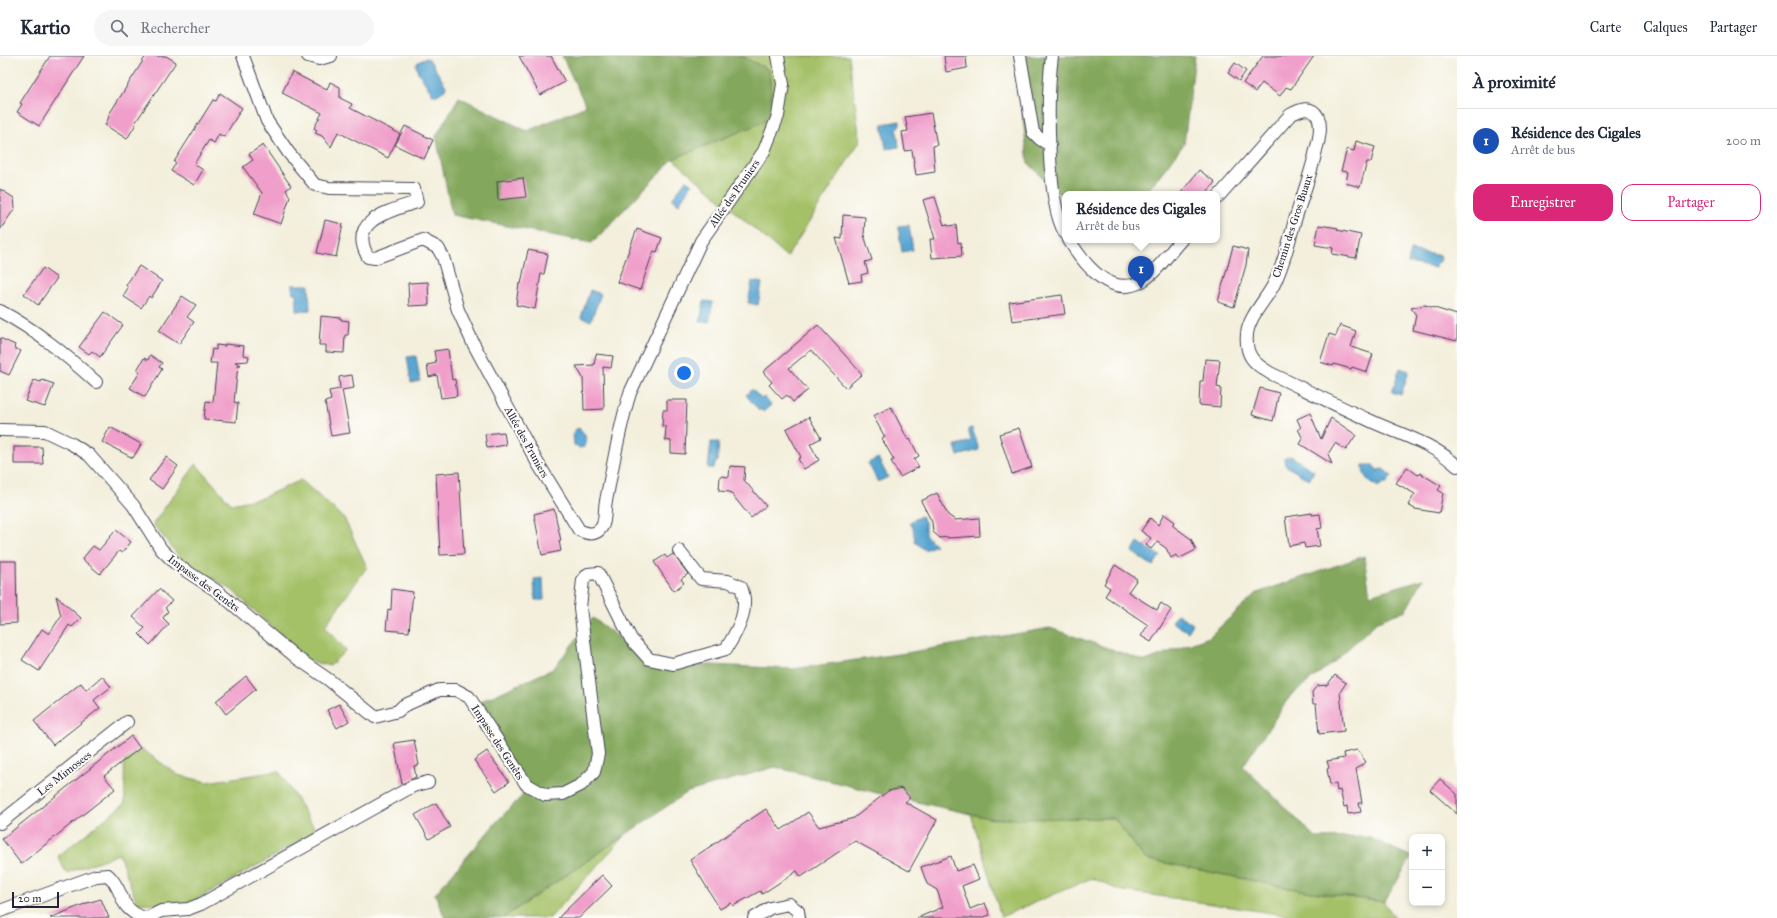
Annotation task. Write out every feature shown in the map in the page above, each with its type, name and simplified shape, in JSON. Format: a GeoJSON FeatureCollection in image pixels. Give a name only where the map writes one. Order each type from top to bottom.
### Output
{"type":"FeatureCollection","features":[{"type":"Feature","properties":{"kind":"street","name":"Allée des Pruniers"},"geometry":{"type":"LineString","coordinates":[[243,56],[267,121],[291,157],[314,185],[329,188],[414,189],[417,202],[378,216],[369,222],[364,230],[362,238],[363,248],[368,257],[376,258],[422,240],[438,248],[443,257],[458,310],[473,343],[537,462],[579,530],[586,534],[593,534],[600,530],[603,526],[605,504],[623,417],[630,393],[701,241],[764,151],[770,137],[778,116],[783,84],[778,56]]}},
{"type":"Feature","properties":{"kind":"street"},"geometry":{"type":"LineString","coordinates":[[308,56],[319,59],[331,56]]}},
{"type":"Feature","properties":{"kind":"street"},"geometry":{"type":"LineString","coordinates":[[1020,56],[1033,132],[1040,139],[1050,145]]}},
{"type":"Feature","properties":{"kind":"street"},"geometry":{"type":"LineString","coordinates":[[1052,56],[1049,79],[1050,145],[1053,196],[1056,212],[1062,226]]}},
{"type":"Feature","properties":{"kind":"street","name":"Chemin des Gros Buaux"},"geometry":{"type":"LineString","coordinates":[[1220,195],[1290,115],[1304,109],[1309,109],[1314,112],[1319,122],[1317,150],[1274,283],[1252,319],[1247,334],[1249,356],[1256,365],[1270,373],[1372,422],[1421,442],[1447,457],[1457,466]]}},
{"type":"Feature","properties":{"kind":"street"},"geometry":{"type":"LineString","coordinates":[[1071,243],[1092,268],[1107,282],[1118,286],[1130,286],[1143,280],[1178,243]]}},
{"type":"Feature","properties":{"kind":"street"},"geometry":{"type":"LineString","coordinates":[[0,311],[17,320],[48,341],[96,382]]}},
{"type":"Feature","properties":{"kind":"street","name":"Impasse des Genêts"},"geometry":{"type":"LineString","coordinates":[[0,430],[45,431],[72,444],[89,455],[133,505],[161,549],[177,565],[217,591],[297,658],[330,680],[375,717],[398,711],[403,706],[439,690],[456,690],[469,697],[526,784],[545,795],[564,794],[581,785],[594,772],[598,754],[580,608],[583,580],[588,574],[593,572],[598,573],[631,639],[649,659],[672,664],[726,649],[739,628],[745,598],[741,587],[728,581],[701,579],[679,551]]}},
{"type":"Feature","properties":{"kind":"street","name":"Les Mimosees"},"geometry":{"type":"LineString","coordinates":[[0,823],[127,722]]}},
{"type":"Feature","properties":{"kind":"street"},"geometry":{"type":"LineString","coordinates":[[147,918],[161,911],[188,909],[200,904],[413,786],[428,782]]}},
{"type":"Feature","properties":{"kind":"street"},"geometry":{"type":"LineString","coordinates":[[0,911],[96,876],[108,875],[116,882],[123,903],[133,914],[144,918]]}},
{"type":"Feature","properties":{"kind":"street"},"geometry":{"type":"LineString","coordinates":[[754,918],[770,908],[789,904],[798,911],[799,918]]}},
{"type":"Feature","properties":{"kind":"green space"},"geometry":{"type":"Polygon","coordinates":[[[562,56],[741,56],[769,70],[773,118],[673,159],[592,243],[452,215],[436,136],[459,97],[527,131],[586,106],[562,56]]]}},
{"type":"Feature","properties":{"kind":"green space"},"geometry":{"type":"Polygon","coordinates":[[[741,56],[849,56],[860,141],[787,257],[673,159],[773,118],[769,70],[741,56]]]}},
{"type":"Feature","properties":{"kind":"green space"},"geometry":{"type":"Polygon","coordinates":[[[1016,56],[1195,56],[1184,144],[1147,191],[1062,191],[1062,196],[1028,163],[1016,56]]]}},
{"type":"Feature","properties":{"kind":"green space"},"geometry":{"type":"Polygon","coordinates":[[[196,464],[231,504],[261,498],[301,480],[344,518],[367,567],[325,626],[346,650],[330,666],[309,661],[232,590],[181,559],[153,524],[196,464]]]}},
{"type":"Feature","properties":{"kind":"green space"},"geometry":{"type":"Polygon","coordinates":[[[1364,556],[1370,595],[1423,579],[1406,610],[1378,621],[1335,661],[1291,695],[1243,766],[1316,838],[1368,837],[1409,856],[1409,862],[1384,902],[1305,891],[1145,859],[1114,818],[993,819],[877,793],[775,767],[688,792],[503,918],[445,918],[435,894],[500,818],[523,795],[481,701],[553,669],[593,618],[652,662],[792,669],[906,653],[1050,628],[1145,661],[1209,637],[1257,593],[1364,556]]]}},
{"type":"Feature","properties":{"kind":"green space"},"geometry":{"type":"Polygon","coordinates":[[[142,749],[178,775],[207,782],[279,771],[317,832],[187,905],[137,903],[119,854],[66,873],[58,856],[125,803],[124,762],[142,749]]]}},
{"type":"Feature","properties":{"kind":"green space"},"geometry":{"type":"Polygon","coordinates":[[[971,814],[993,819],[1114,818],[1145,859],[1304,891],[1384,902],[1395,918],[1305,918],[1118,890],[1092,878],[1001,917],[971,814]]]}},
{"type":"Feature","properties":{"kind":"green space"},"geometry":{"type":"Polygon","coordinates":[[[625,835],[550,918],[503,918],[625,835]]]}},
{"type":"Feature","properties":{"kind":"water"},"geometry":{"type":"Polygon","coordinates":[[[426,58],[429,59],[446,86],[445,90],[437,95],[433,95],[418,72],[416,65],[418,62],[426,58]]]}},
{"type":"Feature","properties":{"kind":"water"},"geometry":{"type":"Polygon","coordinates":[[[900,121],[900,125],[897,130],[899,147],[886,149],[882,124],[900,121]]]}},
{"type":"Feature","properties":{"kind":"water"},"geometry":{"type":"Polygon","coordinates":[[[686,180],[692,184],[679,204],[672,199],[686,180]]]}},
{"type":"Feature","properties":{"kind":"water"},"geometry":{"type":"Polygon","coordinates":[[[909,225],[913,250],[902,252],[898,226],[909,225]]]}},
{"type":"Feature","properties":{"kind":"water"},"geometry":{"type":"Polygon","coordinates":[[[1410,250],[1441,256],[1440,262],[1436,262],[1435,268],[1408,263],[1410,250]]]}},
{"type":"Feature","properties":{"kind":"water"},"geometry":{"type":"Polygon","coordinates":[[[752,281],[762,283],[758,305],[748,303],[752,281]]]}},
{"type":"Feature","properties":{"kind":"water"},"geometry":{"type":"Polygon","coordinates":[[[292,285],[309,285],[310,310],[297,311],[296,293],[293,293],[292,285]]]}},
{"type":"Feature","properties":{"kind":"water"},"geometry":{"type":"Polygon","coordinates":[[[590,290],[601,294],[591,321],[581,317],[590,290]]]}},
{"type":"Feature","properties":{"kind":"water"},"geometry":{"type":"Polygon","coordinates":[[[704,301],[713,302],[709,322],[700,321],[704,301]]]}},
{"type":"Feature","properties":{"kind":"water"},"geometry":{"type":"Polygon","coordinates":[[[416,356],[420,381],[411,383],[407,357],[416,356]]]}},
{"type":"Feature","properties":{"kind":"water"},"geometry":{"type":"Polygon","coordinates":[[[1400,368],[1409,371],[1401,395],[1392,392],[1400,368]]]}},
{"type":"Feature","properties":{"kind":"water"},"geometry":{"type":"Polygon","coordinates":[[[752,389],[761,399],[764,397],[771,405],[763,412],[761,409],[759,411],[746,395],[752,389]]]}},
{"type":"Feature","properties":{"kind":"water"},"geometry":{"type":"Polygon","coordinates":[[[579,428],[583,432],[586,439],[584,447],[580,448],[574,445],[573,434],[575,430],[579,428]]]}},
{"type":"Feature","properties":{"kind":"water"},"geometry":{"type":"Polygon","coordinates":[[[972,428],[979,450],[958,456],[955,446],[971,441],[968,429],[972,428]]]}},
{"type":"Feature","properties":{"kind":"water"},"geometry":{"type":"Polygon","coordinates":[[[711,442],[719,442],[717,462],[714,468],[708,468],[711,442]]]}},
{"type":"Feature","properties":{"kind":"water"},"geometry":{"type":"Polygon","coordinates":[[[1291,456],[1314,471],[1309,480],[1285,465],[1284,458],[1291,456]]]}},
{"type":"Feature","properties":{"kind":"water"},"geometry":{"type":"Polygon","coordinates":[[[878,458],[888,477],[878,482],[868,463],[878,458]]]}},
{"type":"Feature","properties":{"kind":"water"},"geometry":{"type":"Polygon","coordinates":[[[1363,465],[1373,465],[1377,470],[1383,469],[1392,476],[1387,483],[1383,483],[1380,487],[1376,486],[1365,476],[1363,465]]]}},
{"type":"Feature","properties":{"kind":"water"},"geometry":{"type":"Polygon","coordinates":[[[921,516],[925,522],[925,535],[936,545],[925,550],[915,542],[913,528],[910,522],[921,516]]]}},
{"type":"Feature","properties":{"kind":"water"},"geometry":{"type":"Polygon","coordinates":[[[1138,542],[1160,556],[1153,566],[1132,552],[1138,542]]]}},
{"type":"Feature","properties":{"kind":"water"},"geometry":{"type":"Polygon","coordinates":[[[543,578],[544,600],[535,600],[534,579],[543,578]]]}},
{"type":"Feature","properties":{"kind":"water"},"geometry":{"type":"Polygon","coordinates":[[[1177,614],[1193,624],[1188,632],[1172,622],[1177,614]]]}},
{"type":"Feature","properties":{"kind":"building"},"geometry":{"type":"Polygon","coordinates":[[[50,56],[84,56],[39,126],[17,112],[22,104],[20,103],[50,56]]]}},
{"type":"Feature","properties":{"kind":"building"},"geometry":{"type":"Polygon","coordinates":[[[146,56],[166,56],[176,62],[135,123],[136,124],[127,139],[105,125],[109,117],[108,116],[146,56]]]}},
{"type":"Feature","properties":{"kind":"building"},"geometry":{"type":"Polygon","coordinates":[[[519,56],[551,56],[565,82],[540,95],[519,56]]]}},
{"type":"Feature","properties":{"kind":"building"},"geometry":{"type":"Polygon","coordinates":[[[944,56],[966,56],[967,68],[946,72],[944,56]]]}},
{"type":"Feature","properties":{"kind":"building"},"geometry":{"type":"Polygon","coordinates":[[[1263,56],[1314,56],[1291,89],[1286,87],[1280,96],[1262,83],[1255,92],[1243,83],[1263,56]]]}},
{"type":"Feature","properties":{"kind":"building"},"geometry":{"type":"Polygon","coordinates":[[[1235,63],[1246,71],[1239,81],[1228,73],[1235,63]]]}},
{"type":"Feature","properties":{"kind":"building"},"geometry":{"type":"Polygon","coordinates":[[[292,72],[327,90],[330,82],[340,87],[340,98],[352,104],[350,108],[400,134],[388,158],[338,132],[331,147],[322,136],[315,133],[317,130],[314,128],[322,113],[282,93],[292,72]]]}},
{"type":"Feature","properties":{"kind":"building"},"geometry":{"type":"Polygon","coordinates":[[[220,93],[242,108],[224,137],[219,134],[214,143],[209,140],[194,164],[203,170],[194,185],[171,171],[176,163],[174,162],[213,100],[216,101],[220,93]]]}},
{"type":"Feature","properties":{"kind":"building"},"geometry":{"type":"Polygon","coordinates":[[[931,113],[937,145],[933,146],[935,172],[916,175],[912,150],[905,151],[902,132],[908,131],[905,117],[931,113]]]}},
{"type":"Feature","properties":{"kind":"building"},"geometry":{"type":"Polygon","coordinates":[[[405,126],[433,140],[424,159],[395,145],[405,126]]]}},
{"type":"Feature","properties":{"kind":"building"},"geometry":{"type":"Polygon","coordinates":[[[1356,141],[1375,147],[1371,162],[1367,162],[1360,187],[1346,183],[1348,172],[1341,171],[1347,149],[1354,151],[1356,141]]]}},
{"type":"Feature","properties":{"kind":"building"},"geometry":{"type":"Polygon","coordinates":[[[263,145],[291,186],[286,190],[290,197],[281,224],[254,214],[262,193],[243,167],[253,160],[249,154],[263,145]]]}},
{"type":"Feature","properties":{"kind":"building"},"geometry":{"type":"Polygon","coordinates":[[[1199,170],[1215,182],[1208,191],[1182,191],[1199,170]]]}},
{"type":"Feature","properties":{"kind":"building"},"geometry":{"type":"Polygon","coordinates":[[[523,178],[526,197],[498,200],[497,181],[523,178]]]}},
{"type":"Feature","properties":{"kind":"building"},"geometry":{"type":"Polygon","coordinates":[[[0,189],[14,198],[15,208],[0,230],[0,189]]]}},
{"type":"Feature","properties":{"kind":"building"},"geometry":{"type":"Polygon","coordinates":[[[935,197],[944,225],[956,225],[958,243],[961,242],[962,256],[932,258],[930,239],[935,239],[923,200],[935,197]]]}},
{"type":"Feature","properties":{"kind":"building"},"geometry":{"type":"Polygon","coordinates":[[[843,215],[865,217],[864,235],[872,260],[865,262],[868,273],[861,275],[862,281],[849,283],[836,238],[842,239],[843,215]]]}},
{"type":"Feature","properties":{"kind":"building"},"geometry":{"type":"Polygon","coordinates":[[[325,220],[343,224],[336,257],[317,253],[325,220]]]}},
{"type":"Feature","properties":{"kind":"building"},"geometry":{"type":"Polygon","coordinates":[[[1319,225],[1338,228],[1337,230],[1361,235],[1356,258],[1332,254],[1333,248],[1315,245],[1319,225]]]}},
{"type":"Feature","properties":{"kind":"building"},"geometry":{"type":"Polygon","coordinates":[[[637,229],[662,238],[657,252],[654,251],[651,258],[640,290],[617,282],[637,229]]]}},
{"type":"Feature","properties":{"kind":"building"},"geometry":{"type":"Polygon","coordinates":[[[1233,246],[1248,250],[1246,265],[1234,307],[1218,302],[1233,246]]]}},
{"type":"Feature","properties":{"kind":"building"},"geometry":{"type":"Polygon","coordinates":[[[528,250],[548,254],[544,274],[541,274],[535,309],[516,305],[519,283],[521,284],[528,250]]]}},
{"type":"Feature","properties":{"kind":"building"},"geometry":{"type":"Polygon","coordinates":[[[139,266],[162,281],[151,298],[149,296],[141,308],[123,296],[128,288],[126,285],[139,266]]]}},
{"type":"Feature","properties":{"kind":"building"},"geometry":{"type":"Polygon","coordinates":[[[43,268],[57,278],[38,305],[24,294],[43,268]]]}},
{"type":"Feature","properties":{"kind":"building"},"geometry":{"type":"Polygon","coordinates":[[[428,282],[429,305],[409,306],[408,283],[428,282]]]}},
{"type":"Feature","properties":{"kind":"building"},"geometry":{"type":"Polygon","coordinates":[[[1062,295],[1065,314],[1012,321],[1009,302],[1062,295]]]}},
{"type":"Feature","properties":{"kind":"building"},"geometry":{"type":"Polygon","coordinates":[[[182,296],[196,305],[187,317],[194,322],[179,344],[159,331],[182,296]]]}},
{"type":"Feature","properties":{"kind":"building"},"geometry":{"type":"Polygon","coordinates":[[[1425,305],[1457,315],[1457,341],[1413,330],[1416,315],[1411,308],[1425,305]]]}},
{"type":"Feature","properties":{"kind":"building"},"geometry":{"type":"Polygon","coordinates":[[[105,312],[123,325],[100,357],[92,351],[89,354],[79,347],[105,312]]]}},
{"type":"Feature","properties":{"kind":"building"},"geometry":{"type":"Polygon","coordinates":[[[321,316],[341,318],[341,320],[349,321],[348,335],[345,335],[344,353],[326,352],[326,345],[319,345],[321,316]]]}},
{"type":"Feature","properties":{"kind":"building"},"geometry":{"type":"Polygon","coordinates":[[[818,325],[862,374],[846,388],[811,350],[789,368],[808,390],[793,402],[787,395],[782,399],[769,385],[772,382],[763,372],[818,325]]]}},
{"type":"Feature","properties":{"kind":"building"},"geometry":{"type":"Polygon","coordinates":[[[1340,325],[1356,331],[1351,347],[1373,354],[1367,372],[1352,367],[1351,369],[1320,362],[1329,334],[1336,336],[1340,325]]]}},
{"type":"Feature","properties":{"kind":"building"},"geometry":{"type":"Polygon","coordinates":[[[0,338],[15,345],[14,348],[21,351],[9,375],[0,371],[0,338]]]}},
{"type":"Feature","properties":{"kind":"building"},"geometry":{"type":"Polygon","coordinates":[[[225,344],[244,346],[243,355],[249,356],[248,361],[235,362],[241,365],[238,365],[234,402],[238,403],[236,422],[204,419],[206,401],[213,402],[217,363],[210,363],[212,349],[216,350],[216,345],[225,346],[225,344]]]}},
{"type":"Feature","properties":{"kind":"building"},"geometry":{"type":"Polygon","coordinates":[[[448,349],[452,380],[455,379],[457,396],[441,398],[437,375],[429,377],[427,365],[436,363],[434,351],[448,349]]]}},
{"type":"Feature","properties":{"kind":"building"},"geometry":{"type":"Polygon","coordinates":[[[596,354],[613,356],[611,368],[603,367],[604,409],[584,410],[583,378],[576,366],[594,365],[596,354]]]}},
{"type":"Feature","properties":{"kind":"building"},"geometry":{"type":"Polygon","coordinates":[[[150,355],[162,363],[159,367],[162,369],[145,397],[130,388],[140,372],[137,370],[144,358],[148,360],[150,355]]]}},
{"type":"Feature","properties":{"kind":"building"},"geometry":{"type":"Polygon","coordinates":[[[1205,359],[1220,360],[1217,387],[1221,388],[1220,407],[1199,405],[1200,381],[1203,381],[1205,359]]]}},
{"type":"Feature","properties":{"kind":"building"},"geometry":{"type":"Polygon","coordinates":[[[352,375],[354,388],[342,390],[350,433],[331,436],[325,402],[331,400],[329,391],[340,389],[339,377],[352,375]]]}},
{"type":"Feature","properties":{"kind":"building"},"geometry":{"type":"Polygon","coordinates":[[[34,380],[41,382],[42,380],[54,384],[45,407],[25,401],[34,380]]]}},
{"type":"Feature","properties":{"kind":"building"},"geometry":{"type":"Polygon","coordinates":[[[1260,388],[1279,393],[1273,421],[1252,415],[1260,388]]]}},
{"type":"Feature","properties":{"kind":"building"},"geometry":{"type":"Polygon","coordinates":[[[667,400],[687,400],[685,454],[671,453],[671,441],[665,440],[666,427],[662,426],[663,410],[667,410],[667,400]]]}},
{"type":"Feature","properties":{"kind":"building"},"geometry":{"type":"Polygon","coordinates":[[[891,407],[908,440],[910,439],[919,456],[914,459],[919,467],[900,477],[891,461],[894,460],[882,439],[885,437],[873,416],[891,407]]]}},
{"type":"Feature","properties":{"kind":"building"},"geometry":{"type":"Polygon","coordinates":[[[1310,413],[1321,439],[1331,418],[1356,435],[1346,450],[1335,443],[1328,454],[1332,464],[1300,444],[1303,439],[1298,429],[1301,428],[1297,419],[1310,413]]]}},
{"type":"Feature","properties":{"kind":"building"},"geometry":{"type":"Polygon","coordinates":[[[809,417],[821,438],[810,444],[819,460],[804,469],[798,459],[801,457],[786,429],[809,417]]]}},
{"type":"Feature","properties":{"kind":"building"},"geometry":{"type":"Polygon","coordinates":[[[110,427],[141,444],[133,458],[102,442],[110,427]]]}},
{"type":"Feature","properties":{"kind":"building"},"geometry":{"type":"Polygon","coordinates":[[[1019,428],[1032,467],[1012,474],[999,434],[1019,428]]]}},
{"type":"Feature","properties":{"kind":"building"},"geometry":{"type":"Polygon","coordinates":[[[504,432],[506,445],[487,448],[485,434],[504,432]]]}},
{"type":"Feature","properties":{"kind":"building"},"geometry":{"type":"Polygon","coordinates":[[[14,447],[42,447],[43,464],[14,464],[14,447]]]}},
{"type":"Feature","properties":{"kind":"building"},"geometry":{"type":"Polygon","coordinates":[[[166,457],[178,466],[162,489],[149,480],[166,457]]]}},
{"type":"Feature","properties":{"kind":"building"},"geometry":{"type":"Polygon","coordinates":[[[730,466],[745,467],[744,480],[766,506],[751,518],[730,492],[719,491],[720,476],[729,477],[730,466]]]}},
{"type":"Feature","properties":{"kind":"building"},"geometry":{"type":"Polygon","coordinates":[[[1407,467],[1418,475],[1420,473],[1441,486],[1438,490],[1443,493],[1439,513],[1415,509],[1408,505],[1415,494],[1396,483],[1407,467]]]}},
{"type":"Feature","properties":{"kind":"building"},"geometry":{"type":"Polygon","coordinates":[[[459,472],[464,554],[440,555],[436,474],[459,472]]]}},
{"type":"Feature","properties":{"kind":"building"},"geometry":{"type":"Polygon","coordinates":[[[937,493],[948,515],[955,520],[979,518],[980,536],[940,538],[933,532],[932,522],[921,501],[937,493]]]}},
{"type":"Feature","properties":{"kind":"building"},"geometry":{"type":"Polygon","coordinates":[[[554,509],[561,541],[559,541],[561,551],[542,555],[534,514],[554,509]]]}},
{"type":"Feature","properties":{"kind":"building"},"geometry":{"type":"Polygon","coordinates":[[[1312,513],[1312,515],[1320,514],[1322,528],[1317,529],[1320,546],[1305,548],[1304,543],[1289,546],[1285,517],[1312,513]]]}},
{"type":"Feature","properties":{"kind":"building"},"geometry":{"type":"Polygon","coordinates":[[[1164,514],[1175,522],[1172,525],[1191,539],[1196,550],[1178,559],[1176,555],[1171,558],[1166,548],[1157,542],[1151,549],[1146,545],[1151,538],[1141,531],[1150,518],[1158,525],[1164,514]]]}},
{"type":"Feature","properties":{"kind":"building"},"geometry":{"type":"Polygon","coordinates":[[[116,530],[131,542],[122,553],[119,551],[100,574],[82,559],[93,546],[99,550],[116,530]]]}},
{"type":"Feature","properties":{"kind":"building"},"geometry":{"type":"Polygon","coordinates":[[[673,554],[688,574],[681,579],[684,583],[674,591],[654,562],[665,555],[667,558],[673,554]]]}},
{"type":"Feature","properties":{"kind":"building"},"geometry":{"type":"Polygon","coordinates":[[[0,561],[16,561],[17,623],[0,624],[0,561]]]}},
{"type":"Feature","properties":{"kind":"building"},"geometry":{"type":"Polygon","coordinates":[[[1115,565],[1137,579],[1128,592],[1157,610],[1161,603],[1171,610],[1151,642],[1141,636],[1148,625],[1105,596],[1110,588],[1104,584],[1115,565]]]}},
{"type":"Feature","properties":{"kind":"building"},"geometry":{"type":"Polygon","coordinates":[[[159,589],[172,601],[165,608],[168,611],[163,618],[169,624],[150,645],[139,634],[145,628],[133,617],[159,589]]]}},
{"type":"Feature","properties":{"kind":"building"},"geometry":{"type":"Polygon","coordinates":[[[392,589],[413,592],[409,632],[386,630],[388,609],[391,610],[392,589]]]}},
{"type":"Feature","properties":{"kind":"building"},"geometry":{"type":"Polygon","coordinates":[[[56,596],[81,618],[72,627],[69,625],[39,671],[22,660],[42,629],[49,634],[61,616],[56,596]]]}},
{"type":"Feature","properties":{"kind":"building"},"geometry":{"type":"Polygon","coordinates":[[[1335,675],[1346,683],[1340,692],[1344,731],[1319,734],[1316,704],[1313,704],[1312,692],[1317,686],[1327,685],[1335,675]]]}},
{"type":"Feature","properties":{"kind":"building"},"geometry":{"type":"Polygon","coordinates":[[[102,676],[111,687],[94,700],[100,708],[53,745],[34,721],[81,683],[86,690],[102,676]]]}},
{"type":"Feature","properties":{"kind":"building"},"geometry":{"type":"Polygon","coordinates":[[[246,676],[256,689],[226,714],[216,701],[246,676]]]}},
{"type":"Feature","properties":{"kind":"building"},"geometry":{"type":"Polygon","coordinates":[[[339,704],[349,721],[337,728],[327,710],[339,704]]]}},
{"type":"Feature","properties":{"kind":"building"},"geometry":{"type":"Polygon","coordinates":[[[131,736],[140,748],[104,776],[115,789],[21,864],[2,839],[131,736]]]}},
{"type":"Feature","properties":{"kind":"building"},"geometry":{"type":"Polygon","coordinates":[[[414,740],[419,765],[414,766],[416,777],[402,784],[394,743],[414,740]]]}},
{"type":"Feature","properties":{"kind":"building"},"geometry":{"type":"Polygon","coordinates":[[[1357,750],[1366,762],[1356,769],[1362,803],[1359,803],[1361,812],[1348,814],[1347,806],[1344,807],[1340,790],[1337,791],[1336,784],[1330,785],[1327,761],[1344,758],[1343,753],[1357,750]]]}},
{"type":"Feature","properties":{"kind":"building"},"geometry":{"type":"Polygon","coordinates":[[[487,751],[509,782],[496,791],[474,760],[487,751]]]}},
{"type":"Feature","properties":{"kind":"building"},"geometry":{"type":"Polygon","coordinates":[[[1440,779],[1457,794],[1457,814],[1430,790],[1440,779]]]}},
{"type":"Feature","properties":{"kind":"building"},"geometry":{"type":"Polygon","coordinates":[[[902,788],[910,798],[905,802],[937,820],[909,871],[855,841],[801,877],[797,871],[762,894],[760,891],[733,906],[731,903],[720,909],[690,860],[766,809],[781,830],[808,812],[819,827],[854,818],[888,791],[902,788]]]}},
{"type":"Feature","properties":{"kind":"building"},"geometry":{"type":"Polygon","coordinates":[[[436,803],[450,827],[429,839],[415,815],[436,803]]]}},
{"type":"Feature","properties":{"kind":"building"},"geometry":{"type":"Polygon","coordinates":[[[951,856],[956,871],[973,865],[979,879],[962,886],[970,909],[985,903],[990,915],[981,918],[917,918],[943,907],[937,890],[927,884],[921,867],[951,856]]]}},
{"type":"Feature","properties":{"kind":"building"},"geometry":{"type":"Polygon","coordinates":[[[602,875],[612,886],[579,918],[558,918],[602,875]]]}},
{"type":"Feature","properties":{"kind":"building"},"geometry":{"type":"Polygon","coordinates":[[[101,899],[109,918],[50,918],[87,903],[101,899]]]}},
{"type":"Feature","properties":{"kind":"place","name":"Résidence des Cigales"},"geometry":{"type":"Point","coordinates":[1141,289]}}]}
